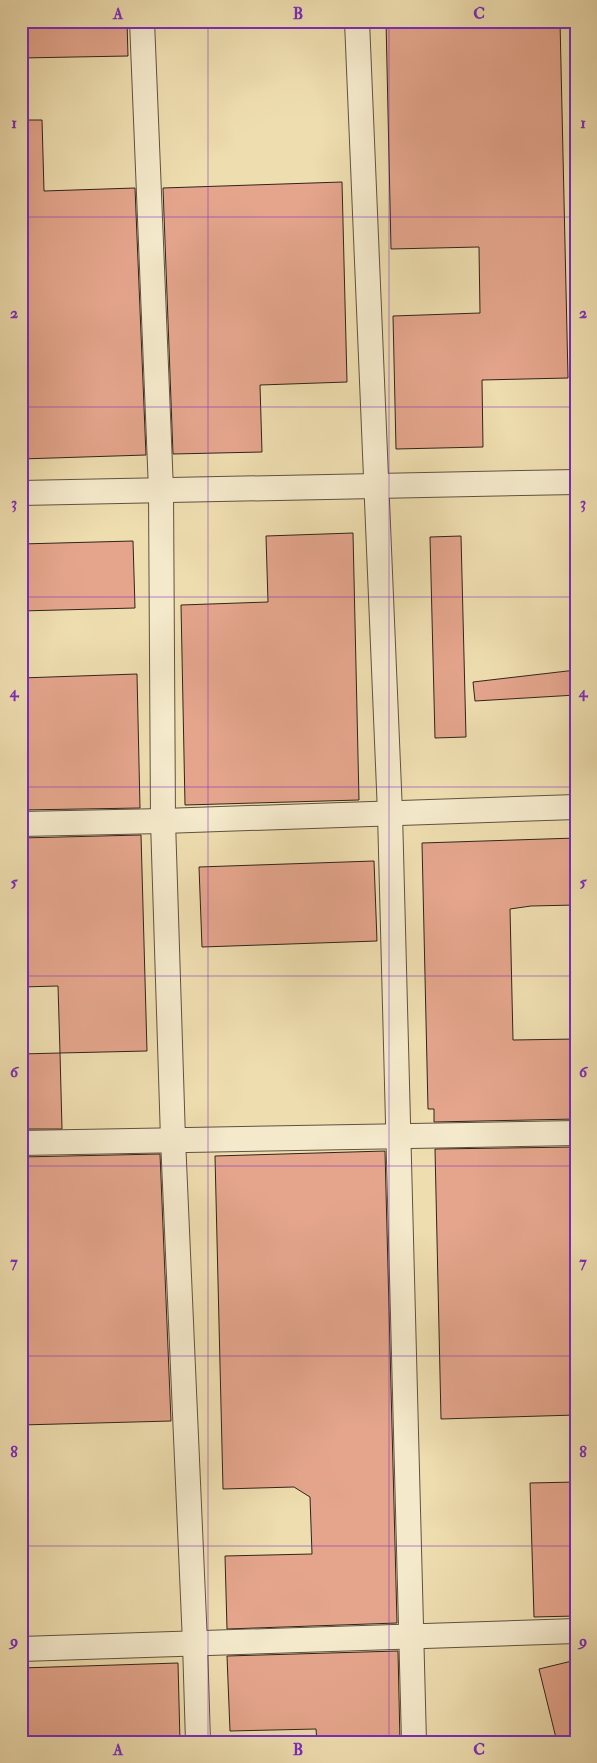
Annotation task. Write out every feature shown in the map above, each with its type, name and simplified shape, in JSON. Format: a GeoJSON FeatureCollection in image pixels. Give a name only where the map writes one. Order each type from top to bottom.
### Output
{"type":"FeatureCollection","features":[{"type":"Feature","properties":{"kind":"street"},"geometry":{"type":"LineString","coordinates":[[142,21],[161,490],[163,821],[173,1139],[198,1742]]}},
{"type":"Feature","properties":{"kind":"street"},"geometry":{"type":"LineString","coordinates":[[357,21],[390,813],[414,1742]]}},
{"type":"Feature","properties":{"kind":"street"},"geometry":{"type":"LineString","coordinates":[[21,493],[576,482]]}},
{"type":"Feature","properties":{"kind":"street"},"geometry":{"type":"LineString","coordinates":[[21,824],[576,807]]}},
{"type":"Feature","properties":{"kind":"street"},"geometry":{"type":"LineString","coordinates":[[21,1143],[576,1133]]}},
{"type":"Feature","properties":{"kind":"street"},"geometry":{"type":"LineString","coordinates":[[21,1649],[576,1632]]}},
{"type":"Feature","properties":{"kind":"building"},"geometry":{"type":"Polygon","coordinates":[[[21,21],[127,21],[128,56],[21,58],[21,21]]]}},
{"type":"Feature","properties":{"kind":"building"},"geometry":{"type":"Polygon","coordinates":[[[386,21],[560,21],[568,378],[482,380],[483,447],[396,449],[393,316],[480,313],[479,247],[391,249],[386,21]]]}},
{"type":"Feature","properties":{"kind":"building"},"geometry":{"type":"Polygon","coordinates":[[[21,120],[42,120],[44,191],[135,188],[146,455],[21,459],[21,120]]]}},
{"type":"Feature","properties":{"kind":"building"},"geometry":{"type":"Polygon","coordinates":[[[342,182],[347,382],[260,385],[262,452],[173,454],[163,188],[342,182]]]}},
{"type":"Feature","properties":{"kind":"building"},"geometry":{"type":"Polygon","coordinates":[[[353,533],[359,800],[185,805],[181,605],[268,602],[266,536],[353,533]]]}},
{"type":"Feature","properties":{"kind":"building"},"geometry":{"type":"Polygon","coordinates":[[[461,536],[466,737],[435,738],[430,537],[461,536]]]}},
{"type":"Feature","properties":{"kind":"building"},"geometry":{"type":"Polygon","coordinates":[[[133,541],[135,608],[21,611],[21,544],[133,541]]]}},
{"type":"Feature","properties":{"kind":"building"},"geometry":{"type":"Polygon","coordinates":[[[576,670],[576,695],[475,701],[473,682],[576,670]]]}},
{"type":"Feature","properties":{"kind":"building"},"geometry":{"type":"Polygon","coordinates":[[[137,674],[140,808],[21,810],[21,678],[137,674]]]}},
{"type":"Feature","properties":{"kind":"building"},"geometry":{"type":"Polygon","coordinates":[[[141,835],[147,1051],[60,1053],[58,986],[21,987],[21,838],[141,835]]]}},
{"type":"Feature","properties":{"kind":"building"},"geometry":{"type":"Polygon","coordinates":[[[576,838],[576,905],[531,906],[510,909],[513,1040],[576,1039],[576,1119],[434,1122],[434,1109],[428,1109],[422,843],[576,838]]]}},
{"type":"Feature","properties":{"kind":"building"},"geometry":{"type":"Polygon","coordinates":[[[374,861],[377,941],[202,947],[199,867],[374,861]]]}},
{"type":"Feature","properties":{"kind":"building"},"geometry":{"type":"Polygon","coordinates":[[[60,1053],[62,1129],[21,1129],[21,1054],[60,1053]]]}},
{"type":"Feature","properties":{"kind":"building"},"geometry":{"type":"Polygon","coordinates":[[[576,1147],[576,1415],[441,1419],[435,1149],[576,1147]]]}},
{"type":"Feature","properties":{"kind":"building"},"geometry":{"type":"Polygon","coordinates":[[[385,1151],[397,1623],[227,1629],[225,1556],[312,1554],[310,1497],[294,1487],[223,1489],[215,1156],[385,1151]]]}},
{"type":"Feature","properties":{"kind":"building"},"geometry":{"type":"Polygon","coordinates":[[[160,1154],[171,1421],[21,1425],[21,1157],[160,1154]]]}},
{"type":"Feature","properties":{"kind":"building"},"geometry":{"type":"Polygon","coordinates":[[[576,1482],[576,1616],[534,1617],[530,1483],[576,1482]]]}},
{"type":"Feature","properties":{"kind":"building"},"geometry":{"type":"Polygon","coordinates":[[[398,1651],[400,1742],[317,1742],[316,1729],[230,1731],[227,1656],[398,1651]]]}},
{"type":"Feature","properties":{"kind":"building"},"geometry":{"type":"Polygon","coordinates":[[[576,1660],[576,1734],[556,1738],[539,1669],[576,1660]]]}},
{"type":"Feature","properties":{"kind":"building"},"geometry":{"type":"Polygon","coordinates":[[[178,1663],[180,1742],[21,1742],[21,1668],[178,1663]]]}}]}
